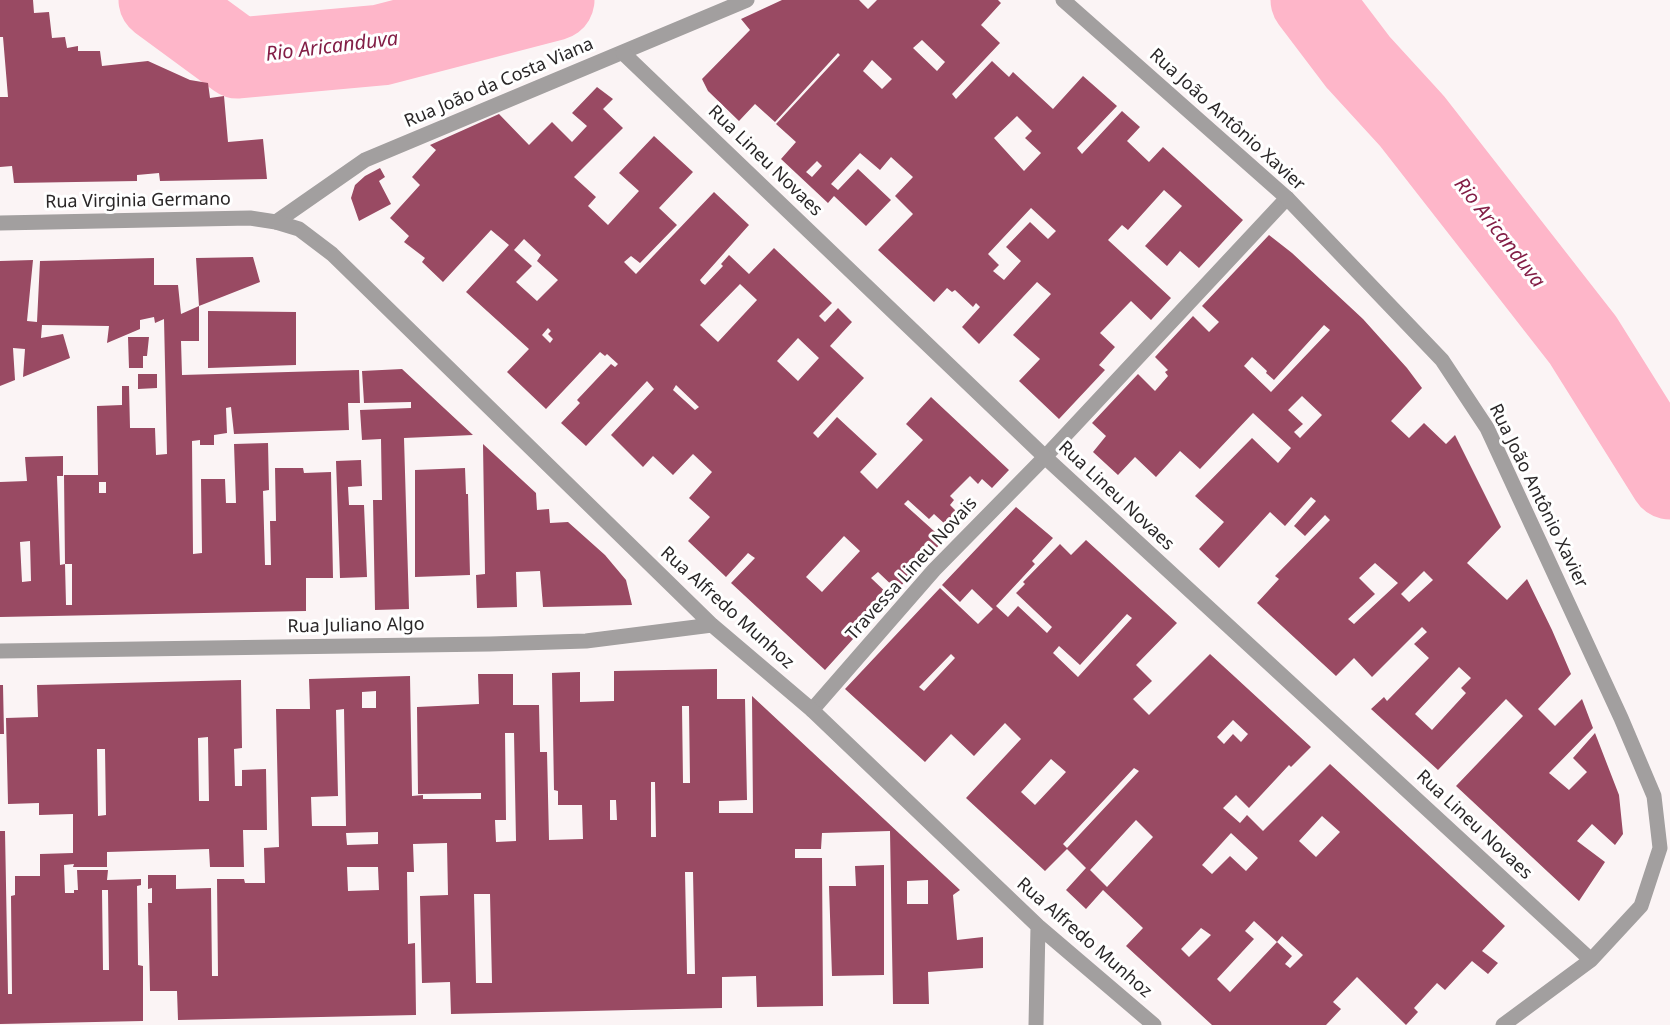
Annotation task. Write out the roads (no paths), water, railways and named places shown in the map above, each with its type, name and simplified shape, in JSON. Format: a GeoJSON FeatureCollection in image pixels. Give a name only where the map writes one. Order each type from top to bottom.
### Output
{"type":"FeatureCollection","features":[{"type":"Feature","properties":{"kind":"street","name":"Rua João da Costa Viana"},"geometry":{"type":"LineString","coordinates":[[276,222],[365,160],[747,0]]}},
{"type":"Feature","properties":{"kind":"street","name":"Rua João Antônio Xavier"},"geometry":{"type":"LineString","coordinates":[[1063,0],[1287,198],[1442,360],[1487,429],[1617,708],[1653,796],[1660,848],[1641,906],[1591,960],[1503,1025]]}},
{"type":"Feature","properties":{"kind":"street","name":"Rua Lineu Novaes"},"geometry":{"type":"LineString","coordinates":[[623,52],[1045,457],[1591,960]]}},
{"type":"Feature","properties":{"kind":"street","name":"Travessa Lineu Novais"},"geometry":{"type":"LineString","coordinates":[[812,710],[934,570],[1045,457],[1287,198]]}},
{"type":"Feature","properties":{"kind":"street","name":"Rua Virginia Germano"},"geometry":{"type":"LineString","coordinates":[[0,223],[250,218],[276,222]]}},
{"type":"Feature","properties":{"kind":"street","name":"Rua Alfredo Munhoz"},"geometry":{"type":"LineString","coordinates":[[276,222],[298,229],[332,254],[712,625],[812,710],[1038,926],[1154,1025]]}},
{"type":"Feature","properties":{"kind":"street","name":"Rua Juliano Algo"},"geometry":{"type":"LineString","coordinates":[[0,651],[501,644],[586,640],[712,625]]}},
{"type":"Feature","properties":{"kind":"street"},"geometry":{"type":"LineString","coordinates":[[1036,1025],[1038,926]]}},
{"type":"Feature","properties":{"kind":"waterway","name":"Rio Aricanduva"},"geometry":{"type":"LineString","coordinates":[[159,0],[238,58],[381,45],[554,0]]}},
{"type":"Feature","properties":{"kind":"waterway","name":"Rio Aricanduva"},"geometry":{"type":"LineString","coordinates":[[1311,0],[1358,62],[1412,121],[1583,340],[1670,479]]}}]}
